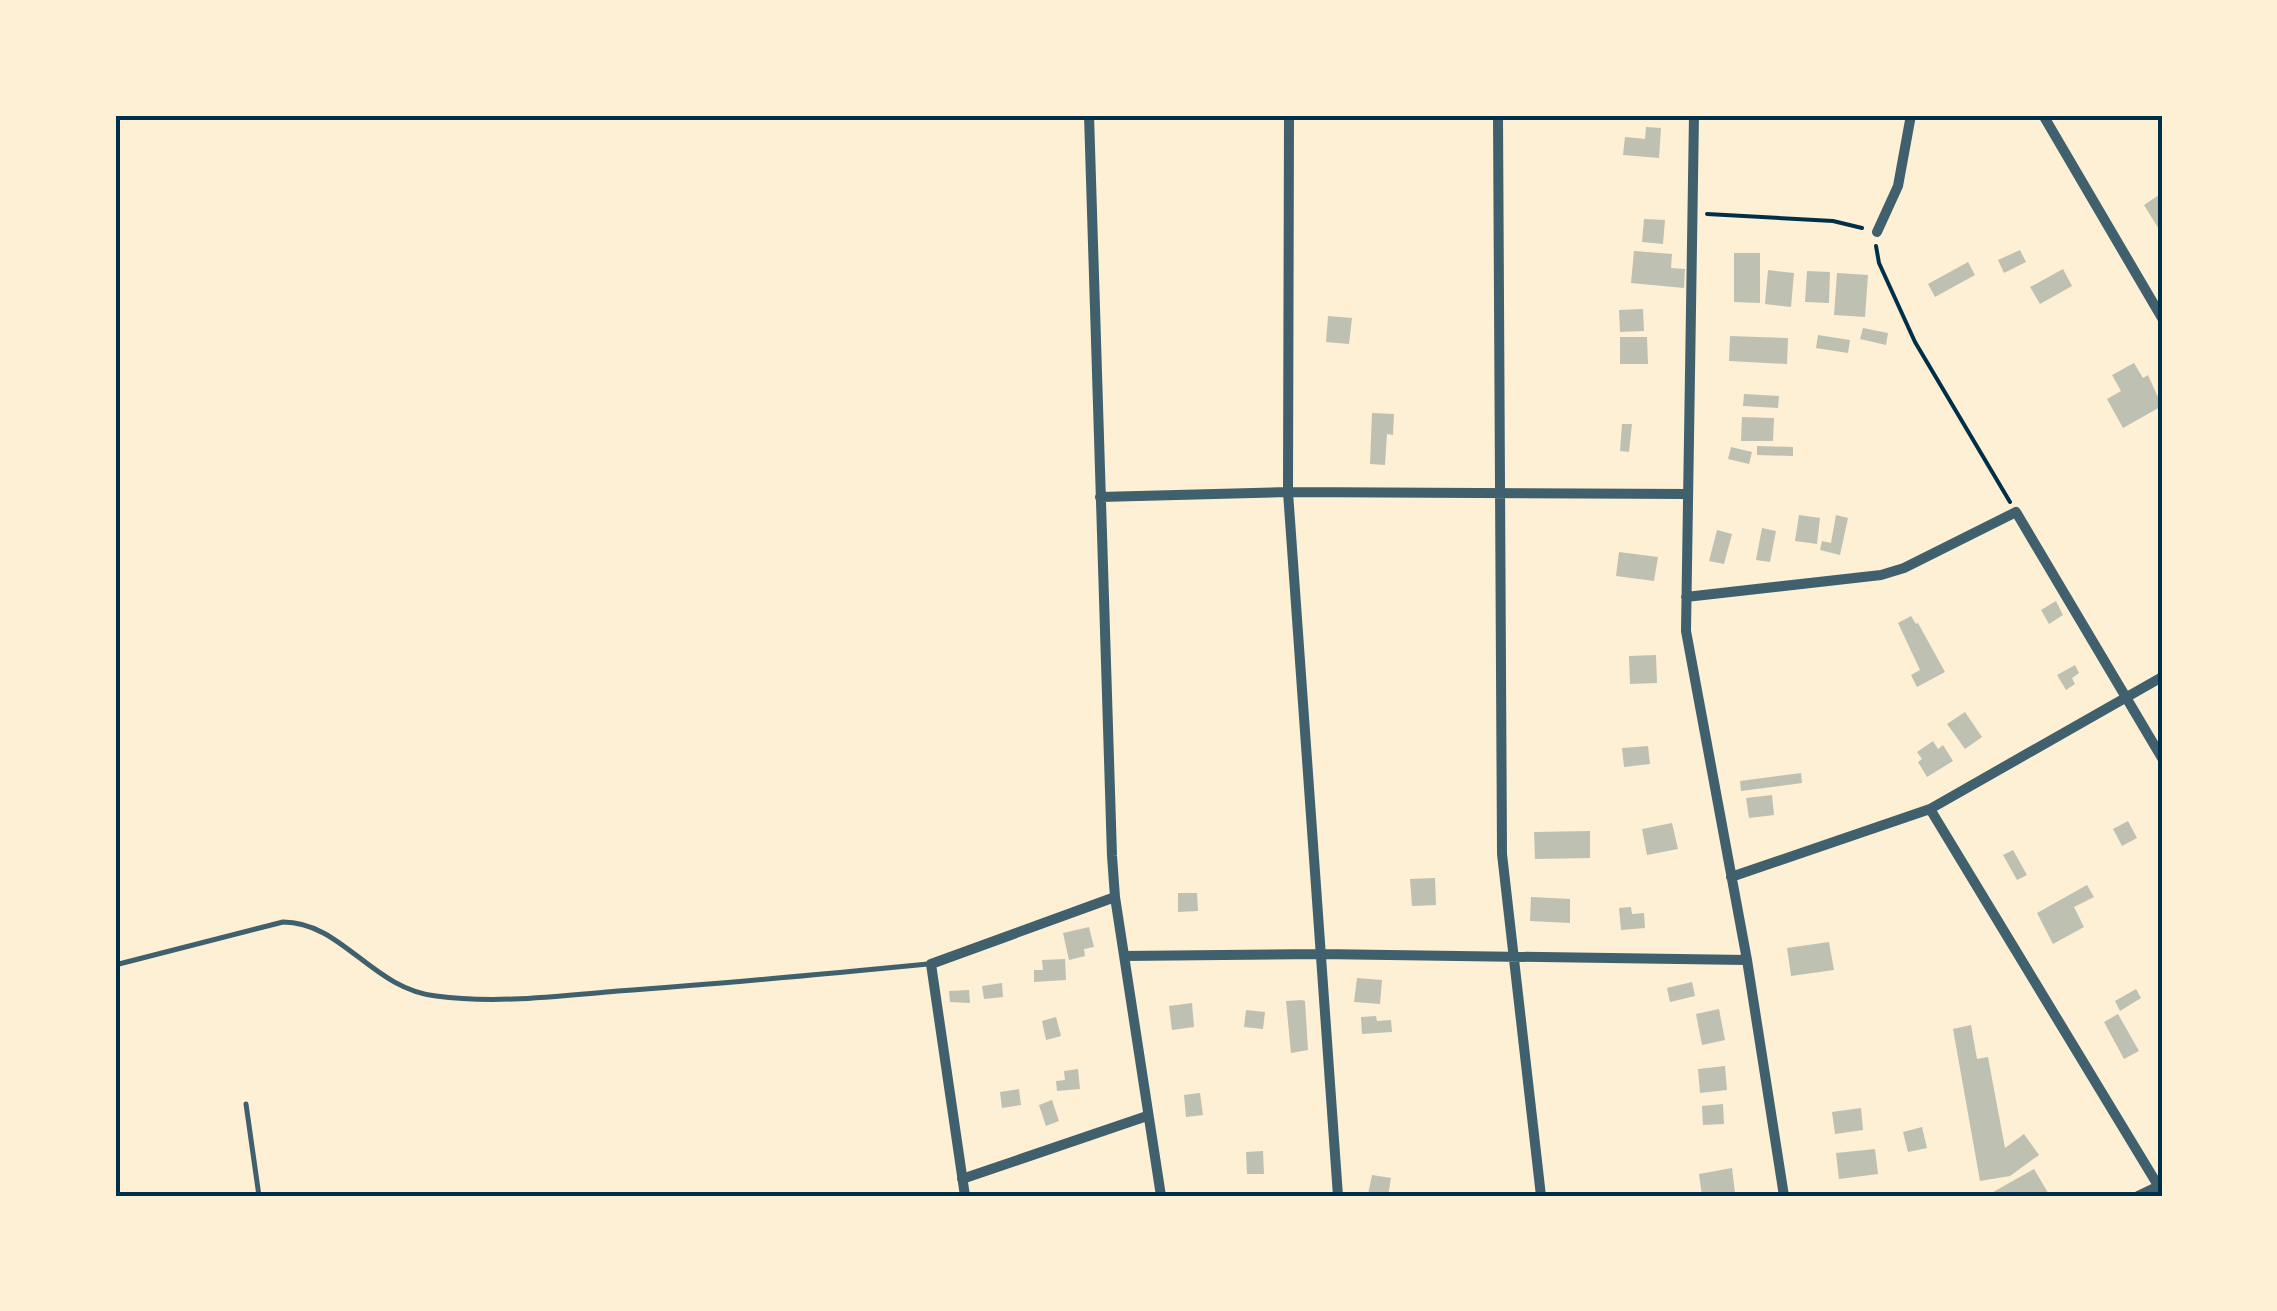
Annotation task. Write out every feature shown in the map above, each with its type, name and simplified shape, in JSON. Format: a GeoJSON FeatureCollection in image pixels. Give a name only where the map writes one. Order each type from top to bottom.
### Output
{"type":"FeatureCollection","features":[{"type":"Feature","properties":{"kind":"street"},"geometry":{"type":"LineString","coordinates":[[1088,115],[1115,897],[1161,1196]]}},
{"type":"Feature","properties":{"kind":"street"},"geometry":{"type":"LineString","coordinates":[[1289,115],[1288,492],[1338,1196]]}},
{"type":"Feature","properties":{"kind":"street"},"geometry":{"type":"LineString","coordinates":[[1498,115],[1502,854],[1541,1196]]}},
{"type":"Feature","properties":{"kind":"street"},"geometry":{"type":"LineString","coordinates":[[1694,115],[1686,631],[1748,960],[1784,1196]]}},
{"type":"Feature","properties":{"kind":"street"},"geometry":{"type":"LineString","coordinates":[[1877,232],[1898,186],[1910,115]]}},
{"type":"Feature","properties":{"kind":"street"},"geometry":{"type":"LineString","coordinates":[[2044,115],[2162,318]]}},
{"type":"Feature","properties":{"kind":"street"},"geometry":{"type":"LineString","coordinates":[[1100,497],[1288,492],[1688,494]]}},
{"type":"Feature","properties":{"kind":"street"},"geometry":{"type":"LineString","coordinates":[[1686,597],[1881,575],[1904,568],[2016,512],[2162,758]]}},
{"type":"Feature","properties":{"kind":"street"},"geometry":{"type":"LineString","coordinates":[[1731,877],[1930,809],[2162,676]]}},
{"type":"Feature","properties":{"kind":"street"},"geometry":{"type":"LineString","coordinates":[[1930,809],[2161,1187],[2138,1196]]}},
{"type":"Feature","properties":{"kind":"street"},"geometry":{"type":"LineString","coordinates":[[965,1196],[931,964],[1115,897]]}},
{"type":"Feature","properties":{"kind":"street"},"geometry":{"type":"LineString","coordinates":[[1124,956],[1320,954],[1748,960]]}},
{"type":"Feature","properties":{"kind":"street"},"geometry":{"type":"LineString","coordinates":[[962,1179],[1147,1116]]}},
{"type":"Feature","properties":{"kind":"lane"},"geometry":{"type":"LineString","coordinates":[[115,965],[283,922],[320,930],[381,976],[401,987],[438,997],[539,998],[931,964]]}},
{"type":"Feature","properties":{"kind":"lane"},"geometry":{"type":"LineString","coordinates":[[246,1104],[260,1196]]}},
{"type":"Feature","properties":{"kind":"path"},"geometry":{"type":"LineString","coordinates":[[1692,214],[1833,221],[1877,232],[1879,263],[1915,342],[2016,512]]}},
{"type":"Feature","properties":{"kind":"building"},"geometry":{"type":"Polygon","coordinates":[[[1646,127],[1661,128],[1659,158],[1623,155],[1625,137],[1645,139],[1646,127]]]}},
{"type":"Feature","properties":{"kind":"building"},"geometry":{"type":"Polygon","coordinates":[[[2162,193],[2162,234],[2144,205],[2162,193]]]}},
{"type":"Feature","properties":{"kind":"building"},"geometry":{"type":"Polygon","coordinates":[[[1644,219],[1665,220],[1663,244],[1642,242],[1644,219]]]}},
{"type":"Feature","properties":{"kind":"building"},"geometry":{"type":"Polygon","coordinates":[[[2020,250],[2026,262],[2004,273],[1998,260],[2020,250]]]}},
{"type":"Feature","properties":{"kind":"building"},"geometry":{"type":"Polygon","coordinates":[[[1634,251],[1672,254],[1671,268],[1685,269],[1684,288],[1631,283],[1634,251]]]}},
{"type":"Feature","properties":{"kind":"building"},"geometry":{"type":"Polygon","coordinates":[[[1734,253],[1760,253],[1760,303],[1734,302],[1734,253]]]}},
{"type":"Feature","properties":{"kind":"building"},"geometry":{"type":"Polygon","coordinates":[[[1968,262],[1975,275],[1935,297],[1928,284],[1968,262]]]}},
{"type":"Feature","properties":{"kind":"building"},"geometry":{"type":"Polygon","coordinates":[[[2063,269],[2072,286],[2040,304],[2030,287],[2063,269]]]}},
{"type":"Feature","properties":{"kind":"building"},"geometry":{"type":"Polygon","coordinates":[[[1768,270],[1794,273],[1791,307],[1765,304],[1768,270]]]}},
{"type":"Feature","properties":{"kind":"building"},"geometry":{"type":"Polygon","coordinates":[[[1807,271],[1830,272],[1829,303],[1805,302],[1807,271]]]}},
{"type":"Feature","properties":{"kind":"building"},"geometry":{"type":"Polygon","coordinates":[[[1837,273],[1868,275],[1865,317],[1834,315],[1837,273]]]}},
{"type":"Feature","properties":{"kind":"building"},"geometry":{"type":"Polygon","coordinates":[[[1643,309],[1644,331],[1620,332],[1619,310],[1643,309]]]}},
{"type":"Feature","properties":{"kind":"building"},"geometry":{"type":"Polygon","coordinates":[[[1328,316],[1352,318],[1349,344],[1326,342],[1328,316]]]}},
{"type":"Feature","properties":{"kind":"building"},"geometry":{"type":"Polygon","coordinates":[[[1863,328],[1888,333],[1886,345],[1860,339],[1863,328]]]}},
{"type":"Feature","properties":{"kind":"building"},"geometry":{"type":"Polygon","coordinates":[[[1818,335],[1850,340],[1848,353],[1816,348],[1818,335]]]}},
{"type":"Feature","properties":{"kind":"building"},"geometry":{"type":"Polygon","coordinates":[[[1730,336],[1788,338],[1787,364],[1729,361],[1730,336]]]}},
{"type":"Feature","properties":{"kind":"building"},"geometry":{"type":"Polygon","coordinates":[[[1620,337],[1647,337],[1648,364],[1620,364],[1620,337]]]}},
{"type":"Feature","properties":{"kind":"building"},"geometry":{"type":"Polygon","coordinates":[[[2134,363],[2143,378],[2148,375],[2162,406],[2123,428],[2107,399],[2121,391],[2112,375],[2134,363]]]}},
{"type":"Feature","properties":{"kind":"building"},"geometry":{"type":"Polygon","coordinates":[[[1744,394],[1779,396],[1778,408],[1743,406],[1744,394]]]}},
{"type":"Feature","properties":{"kind":"building"},"geometry":{"type":"Polygon","coordinates":[[[1372,413],[1394,414],[1393,435],[1387,434],[1385,465],[1370,464],[1372,413]]]}},
{"type":"Feature","properties":{"kind":"building"},"geometry":{"type":"Polygon","coordinates":[[[1742,417],[1774,418],[1773,441],[1741,441],[1742,417]]]}},
{"type":"Feature","properties":{"kind":"building"},"geometry":{"type":"Polygon","coordinates":[[[1622,424],[1632,424],[1629,452],[1620,451],[1622,424]]]}},
{"type":"Feature","properties":{"kind":"building"},"geometry":{"type":"Polygon","coordinates":[[[1757,446],[1793,447],[1793,456],[1757,455],[1757,446]]]}},
{"type":"Feature","properties":{"kind":"building"},"geometry":{"type":"Polygon","coordinates":[[[1731,447],[1752,452],[1749,464],[1728,459],[1731,447]]]}},
{"type":"Feature","properties":{"kind":"building"},"geometry":{"type":"Polygon","coordinates":[[[1799,515],[1820,518],[1817,544],[1795,541],[1799,515]]]}},
{"type":"Feature","properties":{"kind":"building"},"geometry":{"type":"Polygon","coordinates":[[[1836,515],[1848,518],[1840,555],[1820,550],[1822,541],[1831,543],[1836,515]]]}},
{"type":"Feature","properties":{"kind":"building"},"geometry":{"type":"Polygon","coordinates":[[[1762,528],[1776,531],[1770,562],[1756,560],[1762,528]]]}},
{"type":"Feature","properties":{"kind":"building"},"geometry":{"type":"Polygon","coordinates":[[[1717,530],[1732,534],[1724,564],[1709,561],[1717,530]]]}},
{"type":"Feature","properties":{"kind":"building"},"geometry":{"type":"Polygon","coordinates":[[[1619,552],[1658,557],[1654,581],[1616,576],[1619,552]]]}},
{"type":"Feature","properties":{"kind":"building"},"geometry":{"type":"Polygon","coordinates":[[[2056,601],[2063,615],[2049,624],[2041,610],[2056,601]]]}},
{"type":"Feature","properties":{"kind":"building"},"geometry":{"type":"Polygon","coordinates":[[[1911,616],[1945,672],[1917,687],[1911,675],[1920,670],[1898,623],[1911,616]]]}},
{"type":"Feature","properties":{"kind":"building"},"geometry":{"type":"Polygon","coordinates":[[[1656,655],[1657,683],[1630,684],[1629,656],[1656,655]]]}},
{"type":"Feature","properties":{"kind":"building"},"geometry":{"type":"Polygon","coordinates":[[[2075,665],[2079,673],[2072,678],[2075,684],[2066,690],[2057,675],[2075,665]]]}},
{"type":"Feature","properties":{"kind":"building"},"geometry":{"type":"Polygon","coordinates":[[[1965,712],[1982,737],[1965,749],[1947,724],[1965,712]]]}},
{"type":"Feature","properties":{"kind":"building"},"geometry":{"type":"Polygon","coordinates":[[[1933,741],[1938,749],[1943,745],[1953,761],[1927,777],[1917,752],[1933,741]]]}},
{"type":"Feature","properties":{"kind":"building"},"geometry":{"type":"Polygon","coordinates":[[[1648,746],[1650,764],[1624,767],[1622,748],[1648,746]]]}},
{"type":"Feature","properties":{"kind":"building"},"geometry":{"type":"Polygon","coordinates":[[[1801,773],[1802,783],[1741,791],[1740,781],[1801,773]]]}},
{"type":"Feature","properties":{"kind":"building"},"geometry":{"type":"Polygon","coordinates":[[[1772,795],[1774,815],[1749,818],[1746,798],[1772,795]]]}},
{"type":"Feature","properties":{"kind":"building"},"geometry":{"type":"Polygon","coordinates":[[[2128,821],[2137,838],[2122,846],[2113,829],[2128,821]]]}},
{"type":"Feature","properties":{"kind":"building"},"geometry":{"type":"Polygon","coordinates":[[[1672,823],[1678,849],[1647,855],[1642,829],[1672,823]]]}},
{"type":"Feature","properties":{"kind":"building"},"geometry":{"type":"Polygon","coordinates":[[[1590,831],[1590,858],[1535,859],[1534,832],[1590,831]]]}},
{"type":"Feature","properties":{"kind":"building"},"geometry":{"type":"Polygon","coordinates":[[[2013,850],[2027,875],[2017,880],[2003,855],[2013,850]]]}},
{"type":"Feature","properties":{"kind":"building"},"geometry":{"type":"Polygon","coordinates":[[[1435,878],[1436,905],[1412,906],[1410,879],[1435,878]]]}},
{"type":"Feature","properties":{"kind":"building"},"geometry":{"type":"Polygon","coordinates":[[[2087,885],[2094,897],[2074,907],[2084,927],[2053,944],[2037,913],[2087,885]]]}},
{"type":"Feature","properties":{"kind":"building"},"geometry":{"type":"Polygon","coordinates":[[[1178,893],[1197,893],[1198,911],[1178,912],[1178,893]]]}},
{"type":"Feature","properties":{"kind":"building"},"geometry":{"type":"Polygon","coordinates":[[[1531,897],[1570,899],[1570,923],[1530,921],[1531,897]]]}},
{"type":"Feature","properties":{"kind":"building"},"geometry":{"type":"Polygon","coordinates":[[[1631,907],[1632,914],[1644,913],[1645,928],[1621,930],[1619,908],[1631,907]]]}},
{"type":"Feature","properties":{"kind":"building"},"geometry":{"type":"Polygon","coordinates":[[[1089,927],[1094,947],[1084,949],[1085,956],[1069,960],[1063,933],[1089,927]]]}},
{"type":"Feature","properties":{"kind":"building"},"geometry":{"type":"Polygon","coordinates":[[[1829,942],[1834,970],[1791,976],[1787,948],[1829,942]]]}},
{"type":"Feature","properties":{"kind":"building"},"geometry":{"type":"Polygon","coordinates":[[[1065,959],[1066,980],[1034,982],[1034,970],[1043,970],[1042,960],[1065,959]]]}},
{"type":"Feature","properties":{"kind":"building"},"geometry":{"type":"Polygon","coordinates":[[[1357,978],[1382,980],[1380,1004],[1354,1002],[1357,978]]]}},
{"type":"Feature","properties":{"kind":"building"},"geometry":{"type":"Polygon","coordinates":[[[1692,982],[1695,996],[1670,1002],[1667,988],[1692,982]]]}},
{"type":"Feature","properties":{"kind":"building"},"geometry":{"type":"Polygon","coordinates":[[[1002,983],[1003,997],[984,999],[982,986],[1002,983]]]}},
{"type":"Feature","properties":{"kind":"building"},"geometry":{"type":"Polygon","coordinates":[[[2136,989],[2141,998],[2120,1011],[2115,1001],[2136,989]]]}},
{"type":"Feature","properties":{"kind":"building"},"geometry":{"type":"Polygon","coordinates":[[[969,990],[970,1003],[950,1002],[949,991],[969,990]]]}},
{"type":"Feature","properties":{"kind":"building"},"geometry":{"type":"Polygon","coordinates":[[[1302,1000],[1308,1050],[1291,1053],[1286,1001],[1302,1000]]]}},
{"type":"Feature","properties":{"kind":"building"},"geometry":{"type":"Polygon","coordinates":[[[1192,1003],[1194,1027],[1172,1030],[1169,1006],[1192,1003]]]}},
{"type":"Feature","properties":{"kind":"building"},"geometry":{"type":"Polygon","coordinates":[[[1719,1009],[1725,1040],[1702,1045],[1696,1014],[1719,1009]]]}},
{"type":"Feature","properties":{"kind":"building"},"geometry":{"type":"Polygon","coordinates":[[[1246,1010],[1265,1012],[1263,1029],[1244,1027],[1246,1010]]]}},
{"type":"Feature","properties":{"kind":"building"},"geometry":{"type":"Polygon","coordinates":[[[2118,1014],[2139,1051],[2124,1059],[2104,1022],[2118,1014]]]}},
{"type":"Feature","properties":{"kind":"building"},"geometry":{"type":"Polygon","coordinates":[[[1376,1016],[1377,1021],[1391,1020],[1392,1032],[1362,1034],[1361,1017],[1376,1016]]]}},
{"type":"Feature","properties":{"kind":"building"},"geometry":{"type":"Polygon","coordinates":[[[1056,1017],[1061,1036],[1046,1040],[1042,1021],[1056,1017]]]}},
{"type":"Feature","properties":{"kind":"building"},"geometry":{"type":"Polygon","coordinates":[[[1971,1025],[1977,1059],[1988,1057],[2005,1148],[2024,1134],[2039,1155],[2010,1176],[1980,1181],[1953,1029],[1971,1025]]]}},
{"type":"Feature","properties":{"kind":"building"},"geometry":{"type":"Polygon","coordinates":[[[1725,1066],[1727,1090],[1700,1093],[1698,1069],[1725,1066]]]}},
{"type":"Feature","properties":{"kind":"building"},"geometry":{"type":"Polygon","coordinates":[[[1078,1069],[1080,1089],[1057,1091],[1056,1081],[1065,1080],[1064,1071],[1078,1069]]]}},
{"type":"Feature","properties":{"kind":"building"},"geometry":{"type":"Polygon","coordinates":[[[1019,1089],[1021,1105],[1002,1108],[1000,1092],[1019,1089]]]}},
{"type":"Feature","properties":{"kind":"building"},"geometry":{"type":"Polygon","coordinates":[[[1200,1093],[1203,1115],[1186,1117],[1184,1095],[1200,1093]]]}},
{"type":"Feature","properties":{"kind":"building"},"geometry":{"type":"Polygon","coordinates":[[[1052,1100],[1059,1121],[1046,1126],[1039,1105],[1052,1100]]]}},
{"type":"Feature","properties":{"kind":"building"},"geometry":{"type":"Polygon","coordinates":[[[1723,1104],[1724,1124],[1703,1125],[1702,1106],[1723,1104]]]}},
{"type":"Feature","properties":{"kind":"building"},"geometry":{"type":"Polygon","coordinates":[[[1861,1108],[1863,1130],[1835,1134],[1832,1112],[1861,1108]]]}},
{"type":"Feature","properties":{"kind":"building"},"geometry":{"type":"Polygon","coordinates":[[[1922,1127],[1927,1148],[1908,1152],[1903,1132],[1922,1127]]]}},
{"type":"Feature","properties":{"kind":"building"},"geometry":{"type":"Polygon","coordinates":[[[1875,1149],[1878,1174],[1839,1179],[1836,1153],[1875,1149]]]}},
{"type":"Feature","properties":{"kind":"building"},"geometry":{"type":"Polygon","coordinates":[[[1263,1151],[1264,1174],[1247,1174],[1246,1152],[1263,1151]]]}},
{"type":"Feature","properties":{"kind":"building"},"geometry":{"type":"Polygon","coordinates":[[[1732,1168],[1735,1193],[1702,1196],[1699,1174],[1732,1168]]]}},
{"type":"Feature","properties":{"kind":"building"},"geometry":{"type":"Polygon","coordinates":[[[2034,1169],[2050,1196],[1986,1196],[2034,1169]]]}},
{"type":"Feature","properties":{"kind":"building"},"geometry":{"type":"Polygon","coordinates":[[[1372,1175],[1391,1178],[1388,1196],[1368,1194],[1372,1175]]]}}]}
